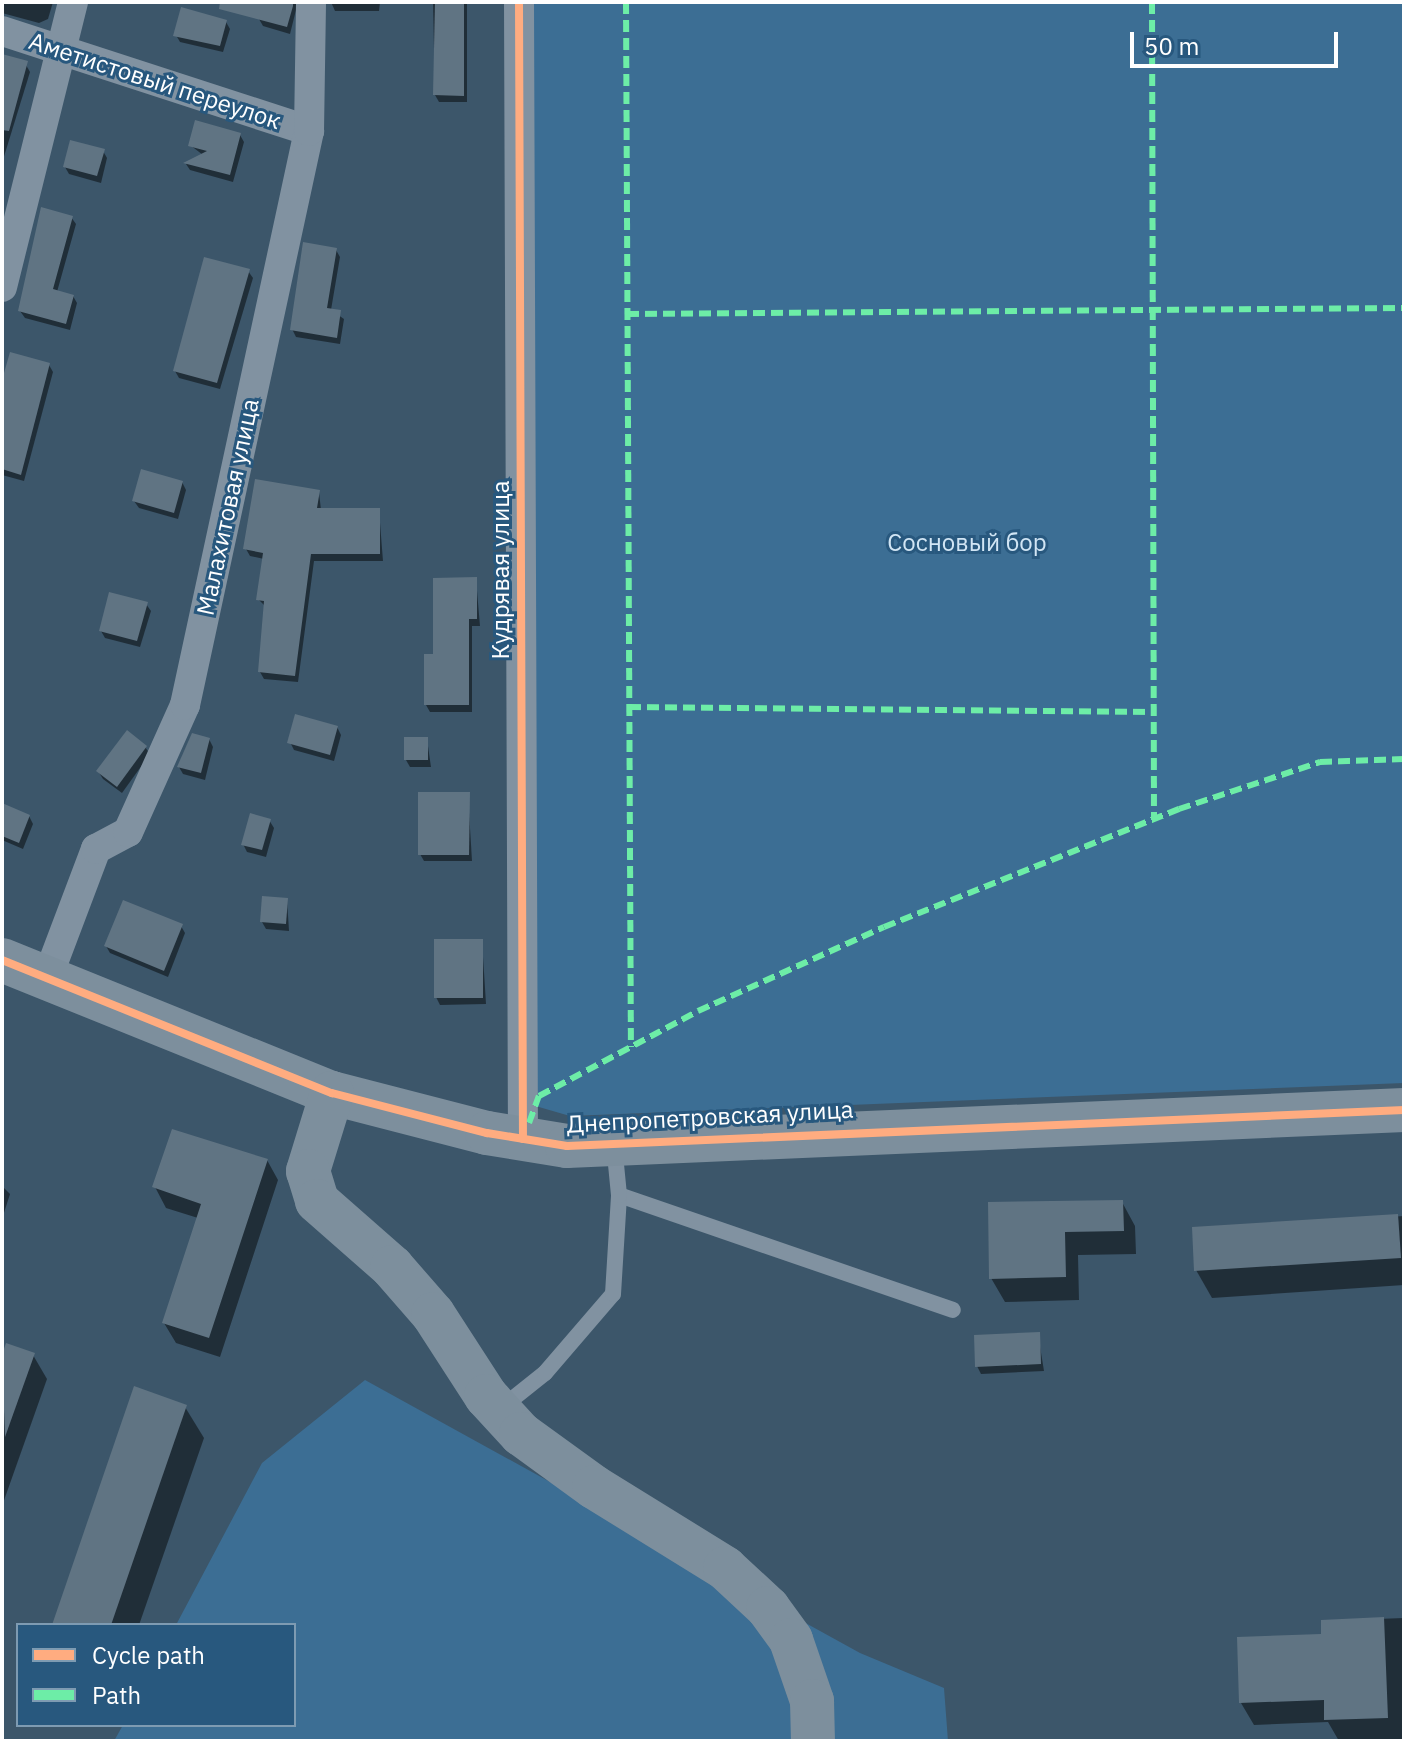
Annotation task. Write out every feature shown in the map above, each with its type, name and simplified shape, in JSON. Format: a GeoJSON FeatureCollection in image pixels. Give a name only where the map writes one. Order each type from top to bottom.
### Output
{"type":"FeatureCollection","features":[{"type":"Feature","properties":{"kind":"street"},"geometry":{"type":"LineString","coordinates":[[2,287],[73,2]]}},
{"type":"Feature","properties":{"kind":"street","name":"Малахитовая улица"},"geometry":{"type":"LineString","coordinates":[[48,976],[96,849],[128,832],[185,705],[309,131],[311,2]]}},
{"type":"Feature","properties":{"kind":"street","name":"Кудрявая улица"},"geometry":{"type":"LineString","coordinates":[[519,2],[523,1139]]}},
{"type":"Feature","properties":{"kind":"street","name":"Аметистовый переулок"},"geometry":{"type":"LineString","coordinates":[[2,31],[309,131]]}},
{"type":"Feature","properties":{"kind":"street","name":"Днепропетровская улица"},"geometry":{"type":"LineString","coordinates":[[2,960],[332,1093],[523,1139],[567,1146],[1404,1110]]}},
{"type":"Feature","properties":{"kind":"street"},"geometry":{"type":"LineString","coordinates":[[332,1093],[308,1171],[317,1201],[392,1267],[433,1314],[499,1410],[521,1434],[594,1487],[725,1568],[768,1608],[791,1640],[812,1701],[813,1741]]}},
{"type":"Feature","properties":{"kind":"lane"},"geometry":{"type":"LineString","coordinates":[[499,1410],[545,1373],[613,1294],[619,1195],[613,1142]]}},
{"type":"Feature","properties":{"kind":"lane"},"geometry":{"type":"LineString","coordinates":[[619,1195],[953,1310]]}},
{"type":"Feature","properties":{"kind":"green space","name":"Сосновый бор"},"geometry":{"type":"Polygon","coordinates":[[[528,2],[1404,2],[1404,1083],[570,1116],[532,1105],[528,2]]]}},
{"type":"Feature","properties":{"kind":"green space"},"geometry":{"type":"Polygon","coordinates":[[[365,1380],[860,1653],[944,1688],[948,1741],[114,1741],[122,1727],[296,1727],[296,1623],[177,1623],[262,1463],[365,1380]]]}},
{"type":"Feature","properties":{"kind":"building"},"geometry":{"type":"Polygon","coordinates":[[[220,2],[293,2],[293,6],[287,27],[219,9],[220,2]]]}},
{"type":"Feature","properties":{"kind":"building"},"geometry":{"type":"Polygon","coordinates":[[[435,2],[464,2],[464,96],[433,95],[435,2]]]}},
{"type":"Feature","properties":{"kind":"building"},"geometry":{"type":"Polygon","coordinates":[[[181,7],[227,20],[220,46],[173,36],[181,7]]]}},
{"type":"Feature","properties":{"kind":"building"},"geometry":{"type":"Polygon","coordinates":[[[2,54],[28,61],[9,131],[2,130],[2,54]]]}},
{"type":"Feature","properties":{"kind":"building"},"geometry":{"type":"Polygon","coordinates":[[[195,120],[241,133],[230,175],[183,163],[207,151],[188,146],[195,120]]]}},
{"type":"Feature","properties":{"kind":"building"},"geometry":{"type":"Polygon","coordinates":[[[70,140],[105,149],[97,176],[63,167],[70,140]]]}},
{"type":"Feature","properties":{"kind":"building"},"geometry":{"type":"Polygon","coordinates":[[[41,207],[73,216],[53,289],[74,295],[66,324],[18,311],[41,207]]]}},
{"type":"Feature","properties":{"kind":"building"},"geometry":{"type":"Polygon","coordinates":[[[303,242],[337,248],[327,308],[341,310],[337,338],[290,330],[303,242]]]}},
{"type":"Feature","properties":{"kind":"building"},"geometry":{"type":"Polygon","coordinates":[[[204,257],[250,269],[217,383],[173,371],[204,257]]]}},
{"type":"Feature","properties":{"kind":"building"},"geometry":{"type":"Polygon","coordinates":[[[10,352],[50,363],[21,475],[2,469],[2,380],[10,352]]]}},
{"type":"Feature","properties":{"kind":"building"},"geometry":{"type":"Polygon","coordinates":[[[141,469],[183,481],[174,513],[132,501],[141,469]]]}},
{"type":"Feature","properties":{"kind":"building"},"geometry":{"type":"Polygon","coordinates":[[[255,479],[320,490],[317,508],[380,508],[380,554],[311,554],[295,676],[258,672],[264,601],[256,600],[263,553],[243,549],[255,479]]]}},
{"type":"Feature","properties":{"kind":"building"},"geometry":{"type":"Polygon","coordinates":[[[477,577],[477,619],[469,619],[469,705],[424,705],[424,654],[433,654],[433,578],[477,577]]]}},
{"type":"Feature","properties":{"kind":"building"},"geometry":{"type":"Polygon","coordinates":[[[109,592],[148,602],[137,641],[99,631],[109,592]]]}},
{"type":"Feature","properties":{"kind":"building"},"geometry":{"type":"Polygon","coordinates":[[[295,714],[338,726],[330,755],[287,743],[295,714]]]}},
{"type":"Feature","properties":{"kind":"building"},"geometry":{"type":"Polygon","coordinates":[[[127,730],[147,746],[117,787],[96,771],[127,730]]]}},
{"type":"Feature","properties":{"kind":"building"},"geometry":{"type":"Polygon","coordinates":[[[192,733],[210,738],[201,773],[177,767],[192,733]]]}},
{"type":"Feature","properties":{"kind":"building"},"geometry":{"type":"Polygon","coordinates":[[[404,737],[428,737],[428,760],[404,760],[404,737]]]}},
{"type":"Feature","properties":{"kind":"building"},"geometry":{"type":"Polygon","coordinates":[[[418,792],[470,792],[469,855],[418,855],[418,792]]]}},
{"type":"Feature","properties":{"kind":"building"},"geometry":{"type":"Polygon","coordinates":[[[2,803],[30,815],[19,843],[2,836],[2,803]]]}},
{"type":"Feature","properties":{"kind":"building"},"geometry":{"type":"Polygon","coordinates":[[[250,813],[271,819],[262,850],[241,845],[250,813]]]}},
{"type":"Feature","properties":{"kind":"building"},"geometry":{"type":"Polygon","coordinates":[[[262,896],[288,898],[286,924],[260,922],[262,896]]]}},
{"type":"Feature","properties":{"kind":"building"},"geometry":{"type":"Polygon","coordinates":[[[123,900],[183,924],[164,971],[104,946],[123,900]]]}},
{"type":"Feature","properties":{"kind":"building"},"geometry":{"type":"Polygon","coordinates":[[[434,939],[483,939],[483,998],[434,998],[434,939]]]}},
{"type":"Feature","properties":{"kind":"building"},"geometry":{"type":"Polygon","coordinates":[[[172,1129],[268,1159],[209,1338],[162,1323],[201,1204],[152,1187],[172,1129]]]}},
{"type":"Feature","properties":{"kind":"building"},"geometry":{"type":"Polygon","coordinates":[[[1123,1200],[1124,1231],[1065,1232],[1066,1277],[989,1279],[988,1202],[1123,1200]]]}},
{"type":"Feature","properties":{"kind":"building"},"geometry":{"type":"Polygon","coordinates":[[[1398,1214],[1401,1258],[1194,1271],[1192,1227],[1398,1214]]]}},
{"type":"Feature","properties":{"kind":"building"},"geometry":{"type":"Polygon","coordinates":[[[1040,1332],[1041,1364],[975,1367],[974,1335],[1040,1332]]]}},
{"type":"Feature","properties":{"kind":"building"},"geometry":{"type":"Polygon","coordinates":[[[6,1343],[35,1353],[5,1437],[2,1355],[6,1343]]]}},
{"type":"Feature","properties":{"kind":"building"},"geometry":{"type":"Polygon","coordinates":[[[134,1386],[187,1405],[112,1623],[53,1623],[134,1386]]]}},
{"type":"Feature","properties":{"kind":"building"},"geometry":{"type":"Polygon","coordinates":[[[1384,1617],[1388,1718],[1324,1720],[1324,1700],[1239,1703],[1237,1637],[1321,1634],[1321,1620],[1384,1617]]]}},
{"type":"Feature","properties":{"kind":"marked path"},"geometry":{"type":"LineString","coordinates":[[626,2],[631,1047]]}},
{"type":"Feature","properties":{"kind":"marked path"},"geometry":{"type":"LineString","coordinates":[[1152,2],[1154,819]]}},
{"type":"Feature","properties":{"kind":"marked path"},"geometry":{"type":"LineString","coordinates":[[627,314],[1404,308]]}},
{"type":"Feature","properties":{"kind":"marked path"},"geometry":{"type":"LineString","coordinates":[[629,707],[1154,712]]}},
{"type":"Feature","properties":{"kind":"marked path"},"geometry":{"type":"LineString","coordinates":[[529,1123],[539,1096],[698,1011],[884,927],[1179,809],[1320,762],[1404,759]]}},
{"type":"Feature","properties":{"kind":"cycle path"},"geometry":{"type":"LineString","coordinates":[[519,2],[523,1139]]}},
{"type":"Feature","properties":{"kind":"cycle path"},"geometry":{"type":"LineString","coordinates":[[2,960],[332,1093],[487,1133],[567,1146],[1404,1110]]}}]}
